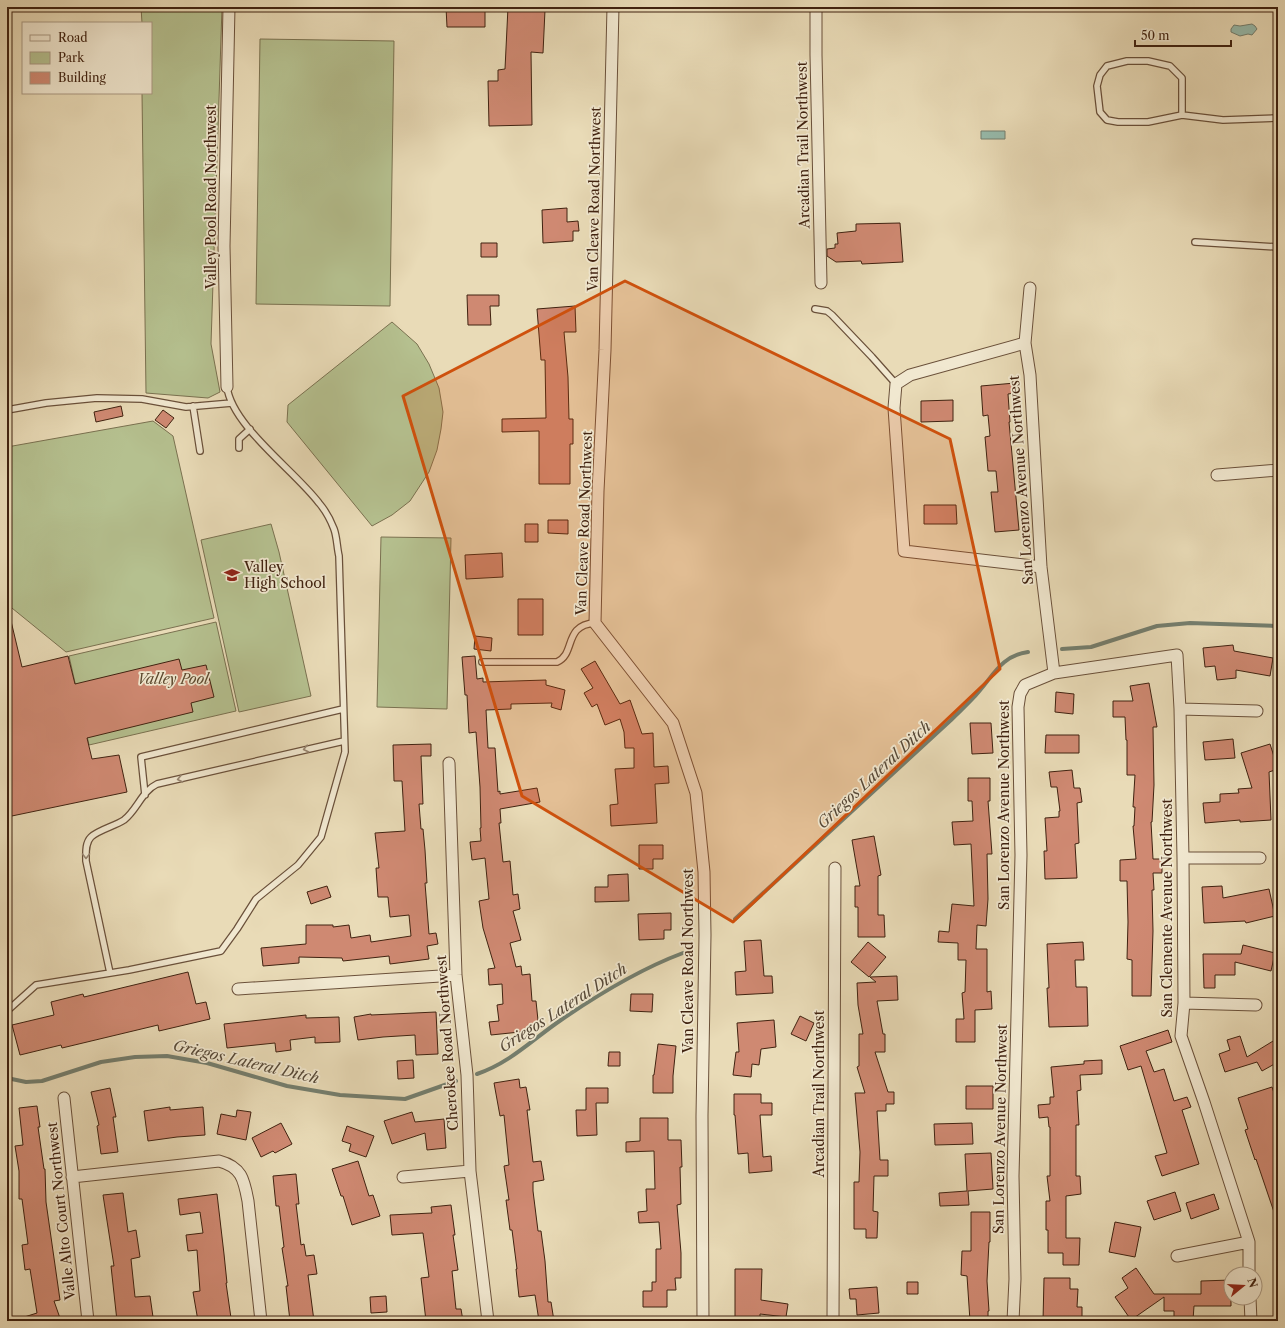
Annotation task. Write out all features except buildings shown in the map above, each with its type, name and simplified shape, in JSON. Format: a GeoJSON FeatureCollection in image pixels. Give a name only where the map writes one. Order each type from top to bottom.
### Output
{"type":"FeatureCollection","features":[{"type":"Feature","properties":{"kind":"street","name":"Valley Pool Road Northwest"},"geometry":{"type":"LineString","coordinates":[[227,387],[224,246],[229,7]]}},
{"type":"Feature","properties":{"kind":"street","name":"Van Cleave Road Northwest"},"geometry":{"type":"LineString","coordinates":[[613,7],[605,350],[598,491],[595,623],[673,723],[696,793],[704,872],[705,935],[702,1116],[702,1321]]}},
{"type":"Feature","properties":{"kind":"street","name":"Arcadian Trail Northwest"},"geometry":{"type":"LineString","coordinates":[[816,7],[821,283]]}},
{"type":"Feature","properties":{"kind":"street","name":"San Lorenzo Avenue Northwest"},"geometry":{"type":"LineString","coordinates":[[1014,1321],[1014,1168],[1020,855],[1018,707],[1020,694],[1025,685],[1054,673],[1041,567],[1030,376],[1025,343],[1030,288]]}},
{"type":"Feature","properties":{"kind":"street"},"geometry":{"type":"LineString","coordinates":[[1025,343],[910,375],[896,384],[894,408],[904,551],[1041,567]]}},
{"type":"Feature","properties":{"kind":"street"},"geometry":{"type":"LineString","coordinates":[[1217,475],[1278,470]]}},
{"type":"Feature","properties":{"kind":"street","name":"San Clemente Avenue Northwest"},"geometry":{"type":"LineString","coordinates":[[1054,673],[1177,656],[1180,709],[1184,1003],[1181,1036],[1249,1242],[1250,1266]]}},
{"type":"Feature","properties":{"kind":"street"},"geometry":{"type":"LineString","coordinates":[[1180,709],[1257,711]]}},
{"type":"Feature","properties":{"kind":"street","name":"Cherokee Road Northwest"},"geometry":{"type":"LineString","coordinates":[[449,762],[456,975],[467,1076],[470,1171],[488,1321]]}},
{"type":"Feature","properties":{"kind":"street"},"geometry":{"type":"LineString","coordinates":[[1182,858],[1260,858]]}},
{"type":"Feature","properties":{"kind":"street","name":"Arcadian Trail Northwest"},"geometry":{"type":"LineString","coordinates":[[833,1321],[835,868]]}},
{"type":"Feature","properties":{"kind":"street"},"geometry":{"type":"LineString","coordinates":[[238,989],[456,975]]}},
{"type":"Feature","properties":{"kind":"street"},"geometry":{"type":"LineString","coordinates":[[1184,1003],[1256,1005]]}},
{"type":"Feature","properties":{"kind":"street","name":"Valle Alto Court Northwest"},"geometry":{"type":"LineString","coordinates":[[64,1098],[88,1321]]}},
{"type":"Feature","properties":{"kind":"street"},"geometry":{"type":"LineString","coordinates":[[72,1177],[219,1161],[228,1163],[236,1170],[244,1181],[248,1201],[261,1321]]}},
{"type":"Feature","properties":{"kind":"street"},"geometry":{"type":"LineString","coordinates":[[403,1177],[470,1171]]}},
{"type":"Feature","properties":{"kind":"street"},"geometry":{"type":"LineString","coordinates":[[1177,1256],[1249,1242]]}},
{"type":"Feature","properties":{"kind":"street"},"geometry":{"type":"LineString","coordinates":[[1250,1306],[1251,1321]]}},
{"type":"Feature","properties":{"kind":"lane"},"geometry":{"type":"LineString","coordinates":[[1182,116],[1182,78],[1170,66],[1148,61],[1128,61],[1107,66],[1100,75],[1097,86],[1100,112],[1106,120],[1118,122],[1148,122],[1182,116],[1223,120],[1278,118]]}},
{"type":"Feature","properties":{"kind":"lane"},"geometry":{"type":"LineString","coordinates":[[1195,242],[1278,247]]}},
{"type":"Feature","properties":{"kind":"lane"},"geometry":{"type":"LineString","coordinates":[[815,309],[826,311],[832,315],[896,384]]}},
{"type":"Feature","properties":{"kind":"lane"},"geometry":{"type":"LineString","coordinates":[[7,1011],[36,985],[110,973],[221,951],[256,899],[298,865],[321,837],[345,752],[339,556],[335,530],[320,503],[244,423],[232,403],[227,387]]}},
{"type":"Feature","properties":{"kind":"lane"},"geometry":{"type":"LineString","coordinates":[[7,410],[46,403],[97,398],[142,399],[186,407],[232,403]]}},
{"type":"Feature","properties":{"kind":"lane"},"geometry":{"type":"LineString","coordinates":[[193,406],[200,451]]}},
{"type":"Feature","properties":{"kind":"lane"},"geometry":{"type":"LineString","coordinates":[[240,448],[239,439],[250,429]]}},
{"type":"Feature","properties":{"kind":"lane"},"geometry":{"type":"LineString","coordinates":[[482,662],[557,662],[563,658],[575,632],[586,623],[595,623]]}},
{"type":"Feature","properties":{"kind":"lane"},"geometry":{"type":"LineString","coordinates":[[144,795],[141,757],[343,709]]}},
{"type":"Feature","properties":{"kind":"lane"},"geometry":{"type":"LineString","coordinates":[[110,973],[86,861],[86,845],[91,837],[124,820],[139,804],[150,788],[157,784],[344,740]]}},
{"type":"Feature","properties":{"kind":"highlighted area"},"geometry":{"type":"Polygon","coordinates":[[[625,281],[950,439],[1000,669],[733,922],[522,796],[403,396],[625,281]]]}},
{"type":"Feature","properties":{"kind":"green space"},"geometry":{"type":"Polygon","coordinates":[[[141,7],[222,7],[211,344],[220,392],[208,398],[146,393],[142,94],[152,94],[152,22],[142,22],[141,7]]]}},
{"type":"Feature","properties":{"kind":"green space"},"geometry":{"type":"Polygon","coordinates":[[[260,39],[394,41],[390,306],[256,304],[260,39]]]}},
{"type":"Feature","properties":{"kind":"green space"},"geometry":{"type":"Polygon","coordinates":[[[392,322],[417,344],[429,364],[439,388],[443,412],[437,450],[429,472],[410,501],[392,515],[372,526],[287,422],[288,405],[392,322]]]}},
{"type":"Feature","properties":{"kind":"green space"},"geometry":{"type":"Polygon","coordinates":[[[153,421],[173,436],[214,618],[66,652],[7,604],[7,447],[153,421]]]}},
{"type":"Feature","properties":{"kind":"green space"},"geometry":{"type":"Polygon","coordinates":[[[271,524],[279,552],[311,696],[239,712],[201,540],[271,524]]]}},
{"type":"Feature","properties":{"kind":"green space"},"geometry":{"type":"Polygon","coordinates":[[[381,537],[451,538],[447,709],[377,707],[381,537]]]}},
{"type":"Feature","properties":{"kind":"green space","name":"Valley Pool"},"geometry":{"type":"Polygon","coordinates":[[[216,622],[236,711],[89,745],[69,656],[216,622]]]}},
{"type":"Feature","properties":{"kind":"shaded area"},"geometry":{"type":"Polygon","coordinates":[[[1252,24],[1257,29],[1252,35],[1248,34],[1240,36],[1231,32],[1234,25],[1240,26],[1252,24]]]}},
{"type":"Feature","properties":{"kind":"shaded area"},"geometry":{"type":"Polygon","coordinates":[[[981,131],[1005,131],[1005,139],[981,139],[981,131]]]}},
{"type":"Feature","properties":{"kind":"waterway","name":"Griegos Lateral Ditch"},"geometry":{"type":"LineString","coordinates":[[1062,649],[1091,647],[1157,626],[1190,623],[1278,626]]}},
{"type":"Feature","properties":{"kind":"waterway","name":"Griegos Lateral Ditch"},"geometry":{"type":"LineString","coordinates":[[735,919],[951,720],[972,699],[998,668],[1010,658],[1018,654],[1028,652]]}},
{"type":"Feature","properties":{"kind":"waterway","name":"Griegos Lateral Ditch"},"geometry":{"type":"LineString","coordinates":[[477,1074],[500,1064],[511,1057],[561,1020],[605,992],[636,974],[683,953]]}},
{"type":"Feature","properties":{"kind":"waterway","name":"Griegos Lateral Ditch"},"geometry":{"type":"LineString","coordinates":[[7,1078],[26,1082],[42,1081],[101,1062],[135,1057],[167,1056],[207,1063],[287,1086],[340,1095],[405,1099],[456,1081]]}},
{"type":"Feature","properties":{"kind":"place","name":"Valley High School"},"geometry":{"type":"Point","coordinates":[232,575]}}]}
